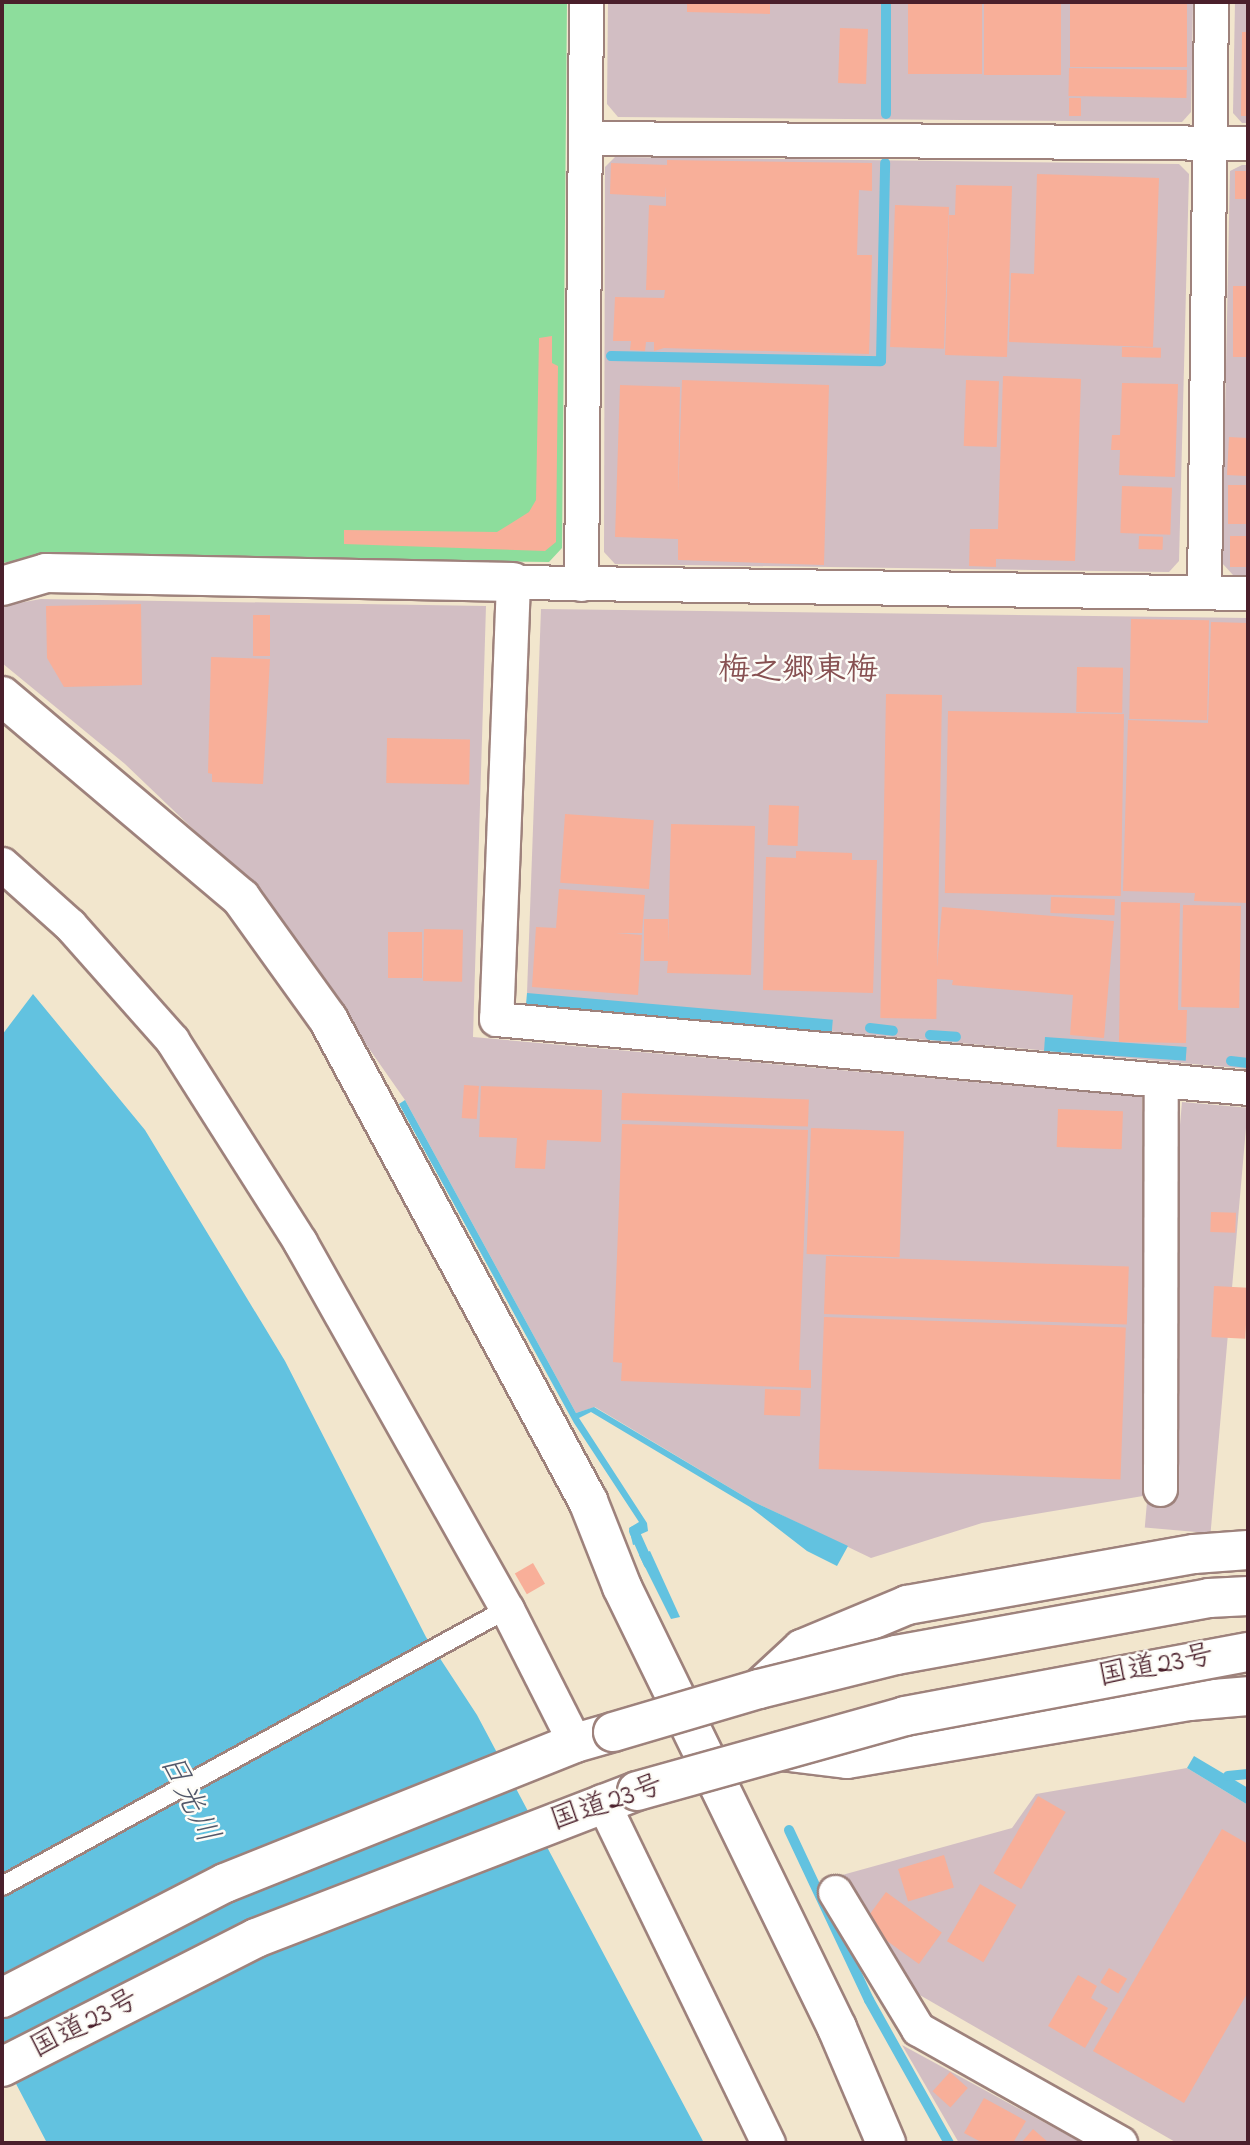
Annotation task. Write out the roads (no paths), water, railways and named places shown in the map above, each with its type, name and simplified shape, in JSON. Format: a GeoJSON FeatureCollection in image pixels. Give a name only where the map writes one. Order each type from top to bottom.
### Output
{"type":"FeatureCollection","features":[{"type":"Feature","properties":{"kind":"main road"},"geometry":{"type":"LineString","coordinates":[[2,586],[46,573],[513,582]]}},
{"type":"Feature","properties":{"kind":"main road"},"geometry":{"type":"LineString","coordinates":[[2,696],[241,898],[328,1019],[588,1501],[622,1587],[837,2028],[886,2143]]}},
{"type":"Feature","properties":{"kind":"main road"},"geometry":{"type":"LineString","coordinates":[[758,1689],[802,1649],[908,1605],[1194,1554],[1248,1550]]}},
{"type":"Feature","properties":{"kind":"main road","name":"国道23号"},"geometry":{"type":"LineString","coordinates":[[2,1998],[225,1883],[561,1749],[613,1732],[758,1689],[896,1655],[1209,1598],[1248,1595]]}},
{"type":"Feature","properties":{"kind":"main road","name":"国道23号"},"geometry":{"type":"LineString","coordinates":[[2,2067],[256,1938],[604,1802],[905,1716],[1248,1652]]}},
{"type":"Feature","properties":{"kind":"main road"},"geometry":{"type":"LineString","coordinates":[[781,1751],[847,1759],[1189,1701],[1248,1696]]}},
{"type":"Feature","properties":{"kind":"street"},"geometry":{"type":"LineString","coordinates":[[581,584],[586,2]]}},
{"type":"Feature","properties":{"kind":"street"},"geometry":{"type":"LineString","coordinates":[[1204,592],[1211,2]]}},
{"type":"Feature","properties":{"kind":"street"},"geometry":{"type":"LineString","coordinates":[[586,138],[1248,143]]}},
{"type":"Feature","properties":{"kind":"street"},"geometry":{"type":"LineString","coordinates":[[1248,593],[513,582],[496,1019],[1248,1088]]}},
{"type":"Feature","properties":{"kind":"street"},"geometry":{"type":"LineString","coordinates":[[2,864],[70,925],[172,1040],[300,1242],[506,1609],[561,1749]]}},
{"type":"Feature","properties":{"kind":"street"},"geometry":{"type":"LineString","coordinates":[[1160,1489],[1161,1081]]}},
{"type":"Feature","properties":{"kind":"street"},"geometry":{"type":"LineString","coordinates":[[604,1802],[768,2143]]}},
{"type":"Feature","properties":{"kind":"street"},"geometry":{"type":"LineString","coordinates":[[835,1892],[918,2029],[1120,2143]]}},
{"type":"Feature","properties":{"kind":"lane"},"geometry":{"type":"LineString","coordinates":[[2,1886],[506,1609]]}},
{"type":"Feature","properties":{"kind":"water"},"geometry":{"type":"Polygon","coordinates":[[[527,993],[833,1020],[831,1036],[526,1009],[527,993]]]}},
{"type":"Feature","properties":{"kind":"water","name":"日光川"},"geometry":{"type":"Polygon","coordinates":[[[33,994],[145,1130],[285,1361],[426,1637],[477,1715],[704,2143],[47,2143],[2,2057],[2,1035],[33,994]]]}},
{"type":"Feature","properties":{"kind":"water"},"geometry":{"type":"Polygon","coordinates":[[[1045,1037],[1187,1047],[1186,1061],[1044,1051],[1045,1037]]]}},
{"type":"Feature","properties":{"kind":"water"},"geometry":{"type":"Polygon","coordinates":[[[405,1100],[576,1413],[594,1407],[752,1501],[848,1546],[837,1566],[807,1551],[750,1507],[591,1412],[579,1418],[647,1523],[648,1531],[639,1535],[643,1542],[633,1545],[629,1528],[639,1522],[574,1423],[399,1104],[405,1100]]]}},
{"type":"Feature","properties":{"kind":"water"},"geometry":{"type":"Polygon","coordinates":[[[650,1551],[680,1617],[671,1619],[639,1555],[650,1551]]]}},
{"type":"Feature","properties":{"kind":"water"},"geometry":{"type":"Polygon","coordinates":[[[1194,1756],[1248,1788],[1248,1805],[1187,1768],[1194,1756]]]}},
{"type":"Feature","properties":{"kind":"waterway"},"geometry":{"type":"LineString","coordinates":[[886,2],[886,114]]}},
{"type":"Feature","properties":{"kind":"waterway"},"geometry":{"type":"LineString","coordinates":[[611,356],[881,361],[885,163]]}},
{"type":"Feature","properties":{"kind":"waterway"},"geometry":{"type":"LineString","coordinates":[[870,1028],[893,1031]]}},
{"type":"Feature","properties":{"kind":"waterway"},"geometry":{"type":"LineString","coordinates":[[930,1035],[956,1037]]}},
{"type":"Feature","properties":{"kind":"waterway"},"geometry":{"type":"LineString","coordinates":[[1231,1061],[1248,1063]]}},
{"type":"Feature","properties":{"kind":"waterway"},"geometry":{"type":"LineString","coordinates":[[634,1531],[649,1564]]}},
{"type":"Feature","properties":{"kind":"waterway"},"geometry":{"type":"LineString","coordinates":[[1228,1776],[1248,1774]]}},
{"type":"Feature","properties":{"kind":"waterway"},"geometry":{"type":"LineString","coordinates":[[789,1830],[869,2000],[949,2143]]}},
{"type":"Feature","properties":{"kind":"district","name":"梅之郷東梅"},"geometry":{"type":"Point","coordinates":[798,672]}}]}
